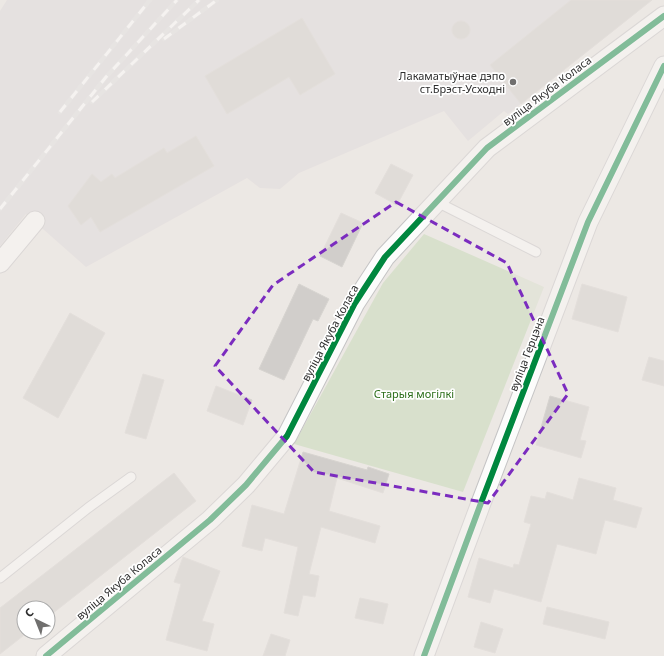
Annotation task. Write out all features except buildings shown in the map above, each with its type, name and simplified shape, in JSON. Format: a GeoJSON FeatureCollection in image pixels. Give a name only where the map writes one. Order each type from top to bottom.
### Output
{"type":"FeatureCollection","features":[{"type":"Feature","properties":{"kind":"street","name":"вуліца Якуба Коласа"},"geometry":{"type":"LineString","coordinates":[[46,656],[210,520],[246,485],[287,436],[355,303],[385,257],[487,148],[664,16]]}},
{"type":"Feature","properties":{"kind":"street","name":"вуліца Герцэна"},"geometry":{"type":"LineString","coordinates":[[424,656],[480,503],[588,222],[664,66]]}},
{"type":"Feature","properties":{"kind":"street"},"geometry":{"type":"LineString","coordinates":[[0,263],[35,221]]}},
{"type":"Feature","properties":{"kind":"lane"},"geometry":{"type":"LineString","coordinates":[[437,202],[536,252]]}},
{"type":"Feature","properties":{"kind":"lane"},"geometry":{"type":"LineString","coordinates":[[0,578],[88,508],[131,477]]}},
{"type":"Feature","properties":{"kind":"highlighted area"},"geometry":{"type":"Polygon","coordinates":[[[396,202],[507,263],[568,394],[488,503],[314,472],[215,366],[273,285],[396,202]]]}},
{"type":"Feature","properties":{"kind":"shaded area","name":"Лакаматыўнае дэпо ст.Брэст-Усходні"},"geometry":{"type":"Polygon","coordinates":[[[7,0],[652,0],[508,114],[504,111],[468,141],[444,111],[299,173],[280,189],[260,188],[247,178],[86,267],[26,214],[0,246],[0,11],[7,0]]]}},
{"type":"Feature","properties":{"kind":"green space","name":"Старыя могілкі"},"geometry":{"type":"Polygon","coordinates":[[[424,234],[544,287],[463,492],[294,444],[383,283],[424,234]]]}},
{"type":"Feature","properties":{"kind":"railway"},"geometry":{"type":"LineString","coordinates":[[60,112],[150,0]]}},
{"type":"Feature","properties":{"kind":"railway"},"geometry":{"type":"LineString","coordinates":[[0,209],[106,77],[177,0]]}},
{"type":"Feature","properties":{"kind":"railway"},"geometry":{"type":"LineString","coordinates":[[92,102],[199,0]]}},
{"type":"Feature","properties":{"kind":"railway"},"geometry":{"type":"LineString","coordinates":[[164,39],[217,0]]}},
{"type":"Feature","properties":{"kind":"cycle path"},"geometry":{"type":"LineString","coordinates":[[46,656],[210,520],[246,485],[287,436],[355,303],[385,257],[487,148],[664,16]]}},
{"type":"Feature","properties":{"kind":"cycle path"},"geometry":{"type":"LineString","coordinates":[[424,656],[588,222],[664,66]]}},
{"type":"Feature","properties":{"kind":"place","name":"Лакаматыўнае дэпо ст.Брэст-Усходні"},"geometry":{"type":"Point","coordinates":[513,82]}}]}
